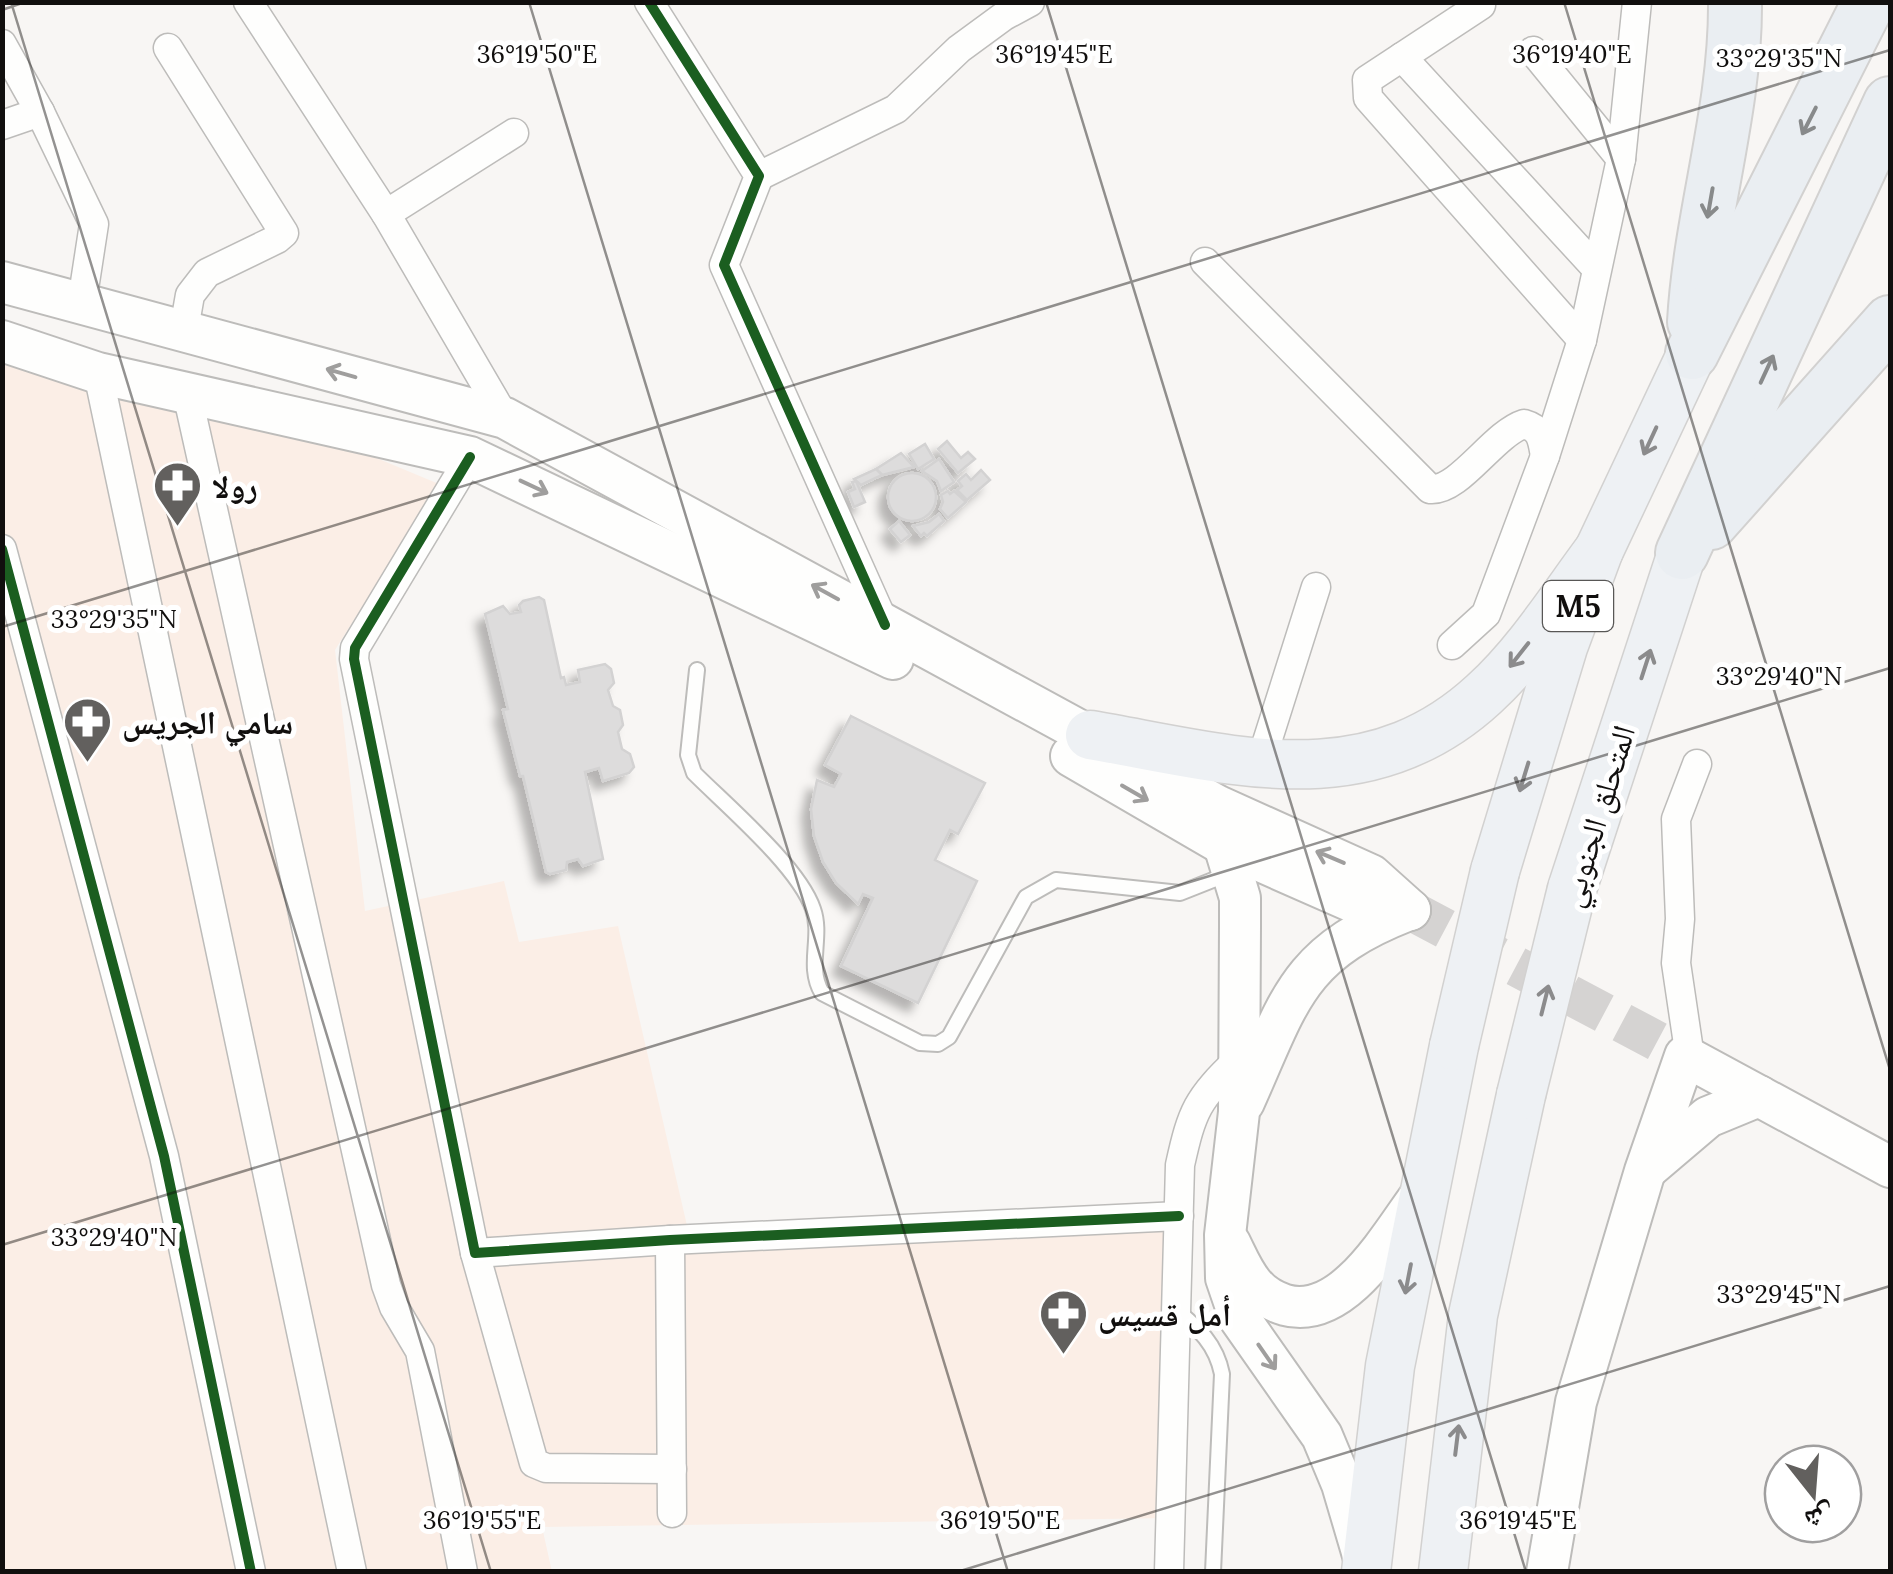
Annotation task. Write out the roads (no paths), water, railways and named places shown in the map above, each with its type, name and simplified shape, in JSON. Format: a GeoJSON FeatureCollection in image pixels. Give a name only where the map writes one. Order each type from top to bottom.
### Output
{"type":"FeatureCollection","features":[{"type":"Feature","properties":{"kind":"highway"},"geometry":{"type":"LineString","coordinates":[[1692,353],[1696,280],[1732,87],[1736,2]]}},
{"type":"Feature","properties":{"kind":"highway","name":"M5"},"geometry":{"type":"LineString","coordinates":[[1366,1570],[1390,1366],[1454,1046],[1495,870],[1563,647],[1599,550],[1692,353],[1869,2]]}},
{"type":"Feature","properties":{"kind":"highway","name":"المتحلق الجنوبي"},"geometry":{"type":"LineString","coordinates":[[1447,1572],[1450,1491],[1473,1315],[1521,1095],[1572,889],[1682,553],[1890,103]]}},
{"type":"Feature","properties":{"kind":"highway"},"geometry":{"type":"LineString","coordinates":[[1846,198],[1875,188],[1890,165]]}},
{"type":"Feature","properties":{"kind":"highway"},"geometry":{"type":"LineString","coordinates":[[1682,553],[1767,464],[1890,322]]}},
{"type":"Feature","properties":{"kind":"highway"},"geometry":{"type":"LineString","coordinates":[[1090,735],[1260,764],[1318,766],[1377,754],[1431,732],[1458,715],[1504,674],[1599,550]]}},
{"type":"Feature","properties":{"kind":"main road"},"geometry":{"type":"LineString","coordinates":[[2,282],[505,418],[1244,820],[1371,875],[1410,910]]}},
{"type":"Feature","properties":{"kind":"main road"},"geometry":{"type":"LineString","coordinates":[[2,341],[98,373],[470,458],[878,651],[1075,758],[1228,858],[1353,902],[1381,909],[1410,910]]}},
{"type":"Feature","properties":{"kind":"main road"},"geometry":{"type":"LineString","coordinates":[[381,436],[400,390]]}},
{"type":"Feature","properties":{"kind":"main road"},"geometry":{"type":"LineString","coordinates":[[1228,858],[1240,898],[1240,926],[1239,1112],[1226,1235],[1226,1278],[1240,1319],[1322,1436],[1342,1484],[1366,1570]]}},
{"type":"Feature","properties":{"kind":"main road"},"geometry":{"type":"LineString","coordinates":[[1239,1112],[1290,1000],[1308,973],[1348,939],[1410,910]]}},
{"type":"Feature","properties":{"kind":"main road"},"geometry":{"type":"LineString","coordinates":[[1548,1572],[1576,1402],[1645,1170],[1685,1056],[1890,1167]]}},
{"type":"Feature","properties":{"kind":"main road"},"geometry":{"type":"LineString","coordinates":[[1645,1170],[1708,1117],[1759,1096]]}},
{"type":"Feature","properties":{"kind":"main road"},"geometry":{"type":"LineString","coordinates":[[1226,1235],[1244,1271],[1264,1295],[1292,1307],[1325,1304],[1352,1284],[1426,1188]]}},
{"type":"Feature","properties":{"kind":"street"},"geometry":{"type":"LineString","coordinates":[[248,2],[386,214],[505,418]]}},
{"type":"Feature","properties":{"kind":"street"},"geometry":{"type":"LineString","coordinates":[[649,2],[759,176]]}},
{"type":"Feature","properties":{"kind":"street"},"geometry":{"type":"LineString","coordinates":[[885,625],[724,264],[759,176],[896,109],[959,49],[1030,2]]}},
{"type":"Feature","properties":{"kind":"street"},"geometry":{"type":"LineString","coordinates":[[1452,645],[1486,614],[1545,456],[1582,340],[1621,159],[1637,2]]}},
{"type":"Feature","properties":{"kind":"street"},"geometry":{"type":"LineString","coordinates":[[1481,5],[1367,80],[1368,98],[1582,340]]}},
{"type":"Feature","properties":{"kind":"street"},"geometry":{"type":"LineString","coordinates":[[2,44],[94,224],[82,302]]}},
{"type":"Feature","properties":{"kind":"street"},"geometry":{"type":"LineString","coordinates":[[168,48],[284,233],[207,273],[190,295],[184,329]]}},
{"type":"Feature","properties":{"kind":"street"},"geometry":{"type":"LineString","coordinates":[[1533,51],[1621,159]]}},
{"type":"Feature","properties":{"kind":"street"},"geometry":{"type":"LineString","coordinates":[[1402,58],[1595,267]]}},
{"type":"Feature","properties":{"kind":"street"},"geometry":{"type":"LineString","coordinates":[[2,126],[40,112]]}},
{"type":"Feature","properties":{"kind":"street"},"geometry":{"type":"LineString","coordinates":[[386,214],[514,133]]}},
{"type":"Feature","properties":{"kind":"street"},"geometry":{"type":"LineString","coordinates":[[1205,262],[1430,489],[1443,489],[1500,438],[1524,424],[1541,434],[1545,456]]}},
{"type":"Feature","properties":{"kind":"street"},"geometry":{"type":"LineString","coordinates":[[98,373],[352,1572]]}},
{"type":"Feature","properties":{"kind":"street"},"geometry":{"type":"LineString","coordinates":[[187,393],[386,1285],[420,1350],[463,1572]]}},
{"type":"Feature","properties":{"kind":"street"},"geometry":{"type":"LineString","coordinates":[[470,458],[355,648],[354,659],[474,1253],[534,1463],[546,1468],[672,1470]]}},
{"type":"Feature","properties":{"kind":"street"},"geometry":{"type":"LineString","coordinates":[[2,549],[164,1156],[250,1572]]}},
{"type":"Feature","properties":{"kind":"street"},"geometry":{"type":"LineString","coordinates":[[1260,764],[1316,587]]}},
{"type":"Feature","properties":{"kind":"street"},"geometry":{"type":"LineString","coordinates":[[1685,1056],[1688,1044],[1676,963],[1680,919],[1676,818],[1697,764]]}},
{"type":"Feature","properties":{"kind":"street"},"geometry":{"type":"LineString","coordinates":[[1169,1572],[1180,1165],[1195,1107],[1238,1060]]}},
{"type":"Feature","properties":{"kind":"street"},"geometry":{"type":"LineString","coordinates":[[474,1253],[1179,1216]]}},
{"type":"Feature","properties":{"kind":"street"},"geometry":{"type":"LineString","coordinates":[[670,1240],[672,1513]]}},
{"type":"Feature","properties":{"kind":"lane"},"geometry":{"type":"LineString","coordinates":[[698,670],[688,755],[694,773],[790,870],[809,897],[816,915],[813,971],[822,993],[920,1043],[938,1044],[949,1037],[1026,897],[1038,888],[1056,880],[1180,893],[1228,858]]}},
{"type":"Feature","properties":{"kind":"lane"},"geometry":{"type":"LineString","coordinates":[[1176,1309],[1214,1348],[1222,1374],[1213,1572]]}},
{"type":"Feature","properties":{"kind":"tunnel"},"geometry":{"type":"LineString","coordinates":[[1410,910],[1685,1056]]}},
{"type":"Feature","properties":{"kind":"place","name":"رولا"},"geometry":{"type":"Point","coordinates":[177,528]}},
{"type":"Feature","properties":{"kind":"place","name":"سامي الجريس"},"geometry":{"type":"Point","coordinates":[87,764]}},
{"type":"Feature","properties":{"kind":"place","name":"أمل قسيس"},"geometry":{"type":"Point","coordinates":[1063,1356]}}]}
